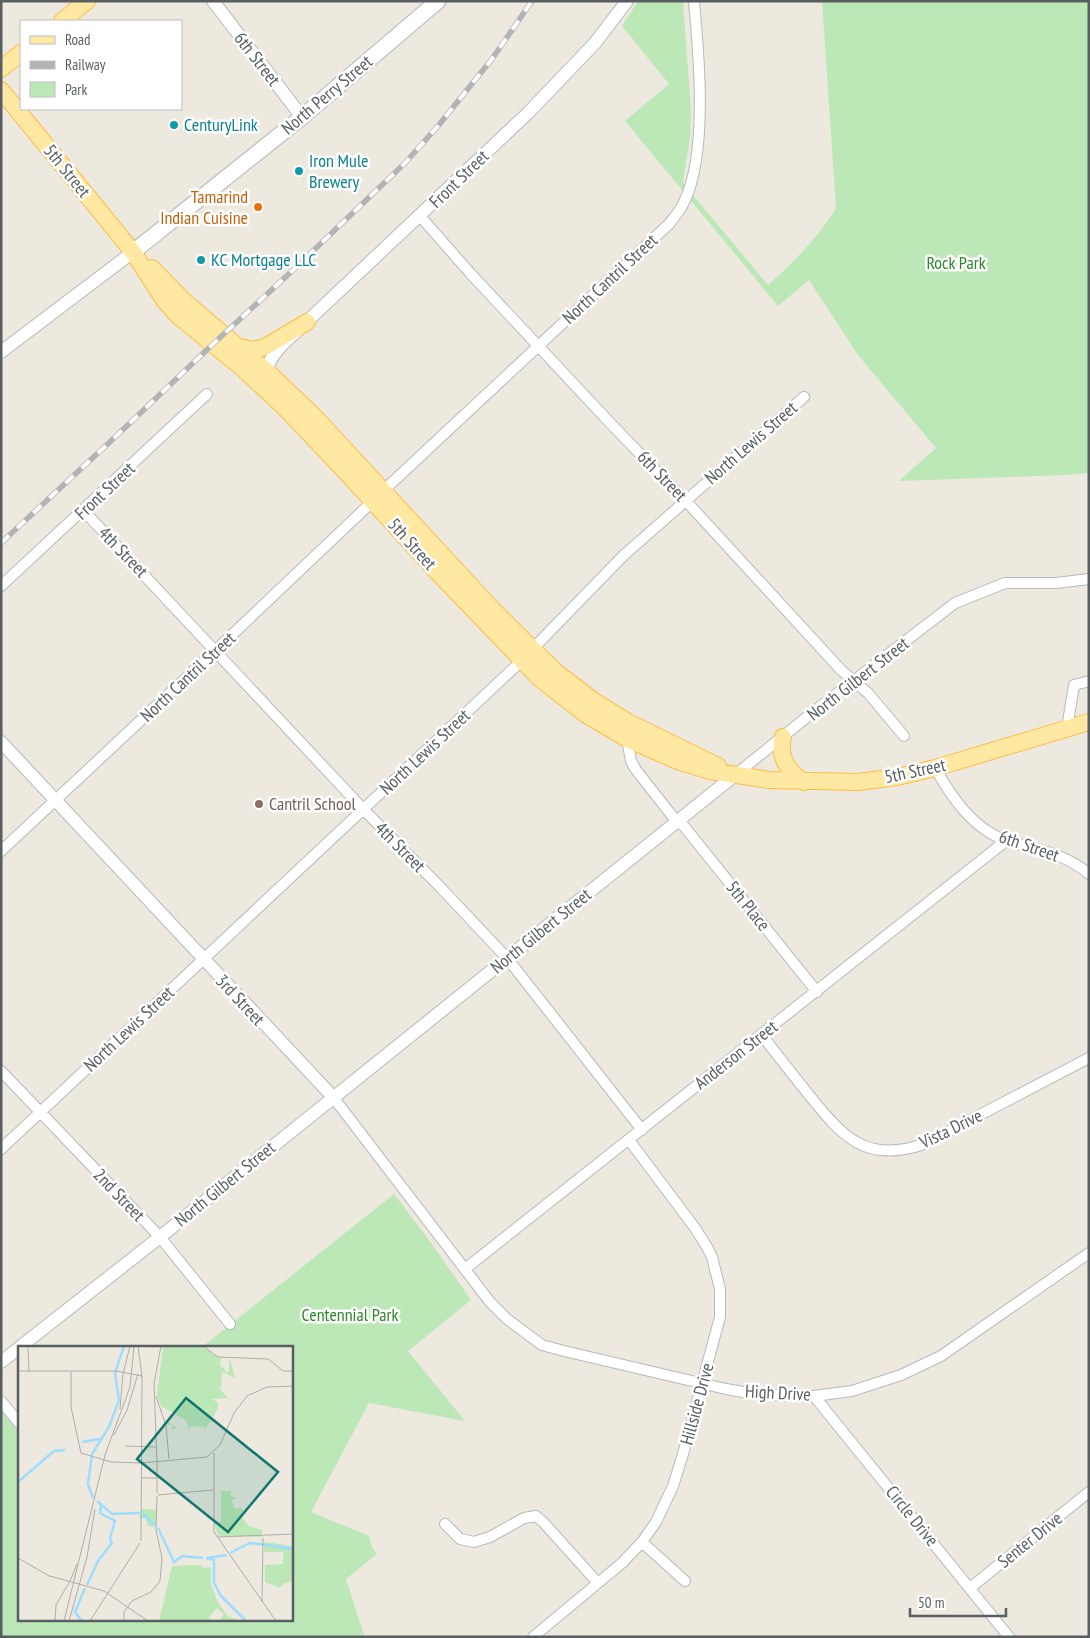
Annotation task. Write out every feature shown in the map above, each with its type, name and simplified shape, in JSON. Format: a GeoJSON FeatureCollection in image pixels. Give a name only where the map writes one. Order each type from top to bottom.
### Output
{"type":"FeatureCollection","features":[{"type":"Feature","properties":{"kind":"main road"},"geometry":{"type":"LineString","coordinates":[[63,20],[87,1]]}},
{"type":"Feature","properties":{"kind":"main road","name":"North Perry Street"},"geometry":{"type":"LineString","coordinates":[[133,252],[302,116],[436,3]]}},
{"type":"Feature","properties":{"kind":"main road"},"geometry":{"type":"LineString","coordinates":[[1,69],[20,55]]}},
{"type":"Feature","properties":{"kind":"main road","name":"5th Street"},"geometry":{"type":"LineString","coordinates":[[1,90],[133,252],[164,300],[177,315],[242,368],[378,496]]}},
{"type":"Feature","properties":{"kind":"main road","name":"5th Street"},"geometry":{"type":"LineString","coordinates":[[133,252],[183,300],[239,347],[303,406],[378,496],[527,655],[616,716],[640,729],[682,747],[735,775]]}},
{"type":"Feature","properties":{"kind":"main road"},"geometry":{"type":"LineString","coordinates":[[239,347],[253,350],[265,347],[307,322]]}},
{"type":"Feature","properties":{"kind":"main road","name":"5th Street"},"geometry":{"type":"LineString","coordinates":[[527,655],[540,679],[571,704],[627,739],[680,762],[710,771],[770,780],[804,782],[869,781],[935,768],[1089,722]]}},
{"type":"Feature","properties":{"kind":"main road"},"geometry":{"type":"LineString","coordinates":[[783,737],[781,750],[785,764],[804,782]]}},
{"type":"Feature","properties":{"kind":"street","name":"6th Street"},"geometry":{"type":"LineString","coordinates":[[213,1],[302,116]]}},
{"type":"Feature","properties":{"kind":"street","name":"Front Street"},"geometry":{"type":"LineString","coordinates":[[266,371],[271,359],[281,346],[552,89],[600,36],[627,1]]}},
{"type":"Feature","properties":{"kind":"street","name":"North Cantril Street"},"geometry":{"type":"LineString","coordinates":[[1,851],[669,224],[684,202],[690,187],[697,148],[700,90],[694,1]]}},
{"type":"Feature","properties":{"kind":"street","name":"6th Street"},"geometry":{"type":"LineString","coordinates":[[420,216],[538,346],[686,501],[841,670],[868,693],[904,736]]}},
{"type":"Feature","properties":{"kind":"street","name":"North Perry Street"},"geometry":{"type":"LineString","coordinates":[[1,352],[133,252]]}},
{"type":"Feature","properties":{"kind":"street"},"geometry":{"type":"LineString","coordinates":[[281,346],[276,358],[281,377],[303,406]]}},
{"type":"Feature","properties":{"kind":"street"},"geometry":{"type":"LineString","coordinates":[[266,371],[270,386],[286,409]]}},
{"type":"Feature","properties":{"kind":"street","name":"Front Street"},"geometry":{"type":"LineString","coordinates":[[1,586],[84,511],[207,394]]}},
{"type":"Feature","properties":{"kind":"street","name":"North Lewis Street"},"geometry":{"type":"LineString","coordinates":[[1,1149],[527,655],[624,555],[804,397]]}},
{"type":"Feature","properties":{"kind":"street","name":"4th Street"},"geometry":{"type":"LineString","coordinates":[[84,511],[364,810],[508,958],[642,1130]]}},
{"type":"Feature","properties":{"kind":"street","name":"North Gilbert Street"},"geometry":{"type":"LineString","coordinates":[[21,1346],[160,1237],[735,775],[955,603],[1005,583],[1056,583],[1089,579]]}},
{"type":"Feature","properties":{"kind":"street"},"geometry":{"type":"LineString","coordinates":[[1067,728],[1074,685],[1089,681]]}},
{"type":"Feature","properties":{"kind":"street","name":"5th Place"},"geometry":{"type":"LineString","coordinates":[[627,739],[631,761],[636,770],[817,992]]}},
{"type":"Feature","properties":{"kind":"street","name":"3rd Street"},"geometry":{"type":"LineString","coordinates":[[1,742],[333,1097],[465,1269]]}},
{"type":"Feature","properties":{"kind":"street","name":"6th Street"},"geometry":{"type":"LineString","coordinates":[[935,768],[951,795],[970,818],[984,829],[1006,840],[1061,856],[1089,874]]}},
{"type":"Feature","properties":{"kind":"street","name":"Anderson Street"},"geometry":{"type":"LineString","coordinates":[[465,1269],[817,992],[1006,840]]}},
{"type":"Feature","properties":{"kind":"street","name":"Vista Drive"},"geometry":{"type":"LineString","coordinates":[[762,1035],[835,1127],[860,1145],[881,1150],[903,1150],[924,1144],[1089,1058]]}},
{"type":"Feature","properties":{"kind":"street","name":"2nd Street"},"geometry":{"type":"LineString","coordinates":[[1,1071],[160,1237],[230,1324]]}},
{"type":"Feature","properties":{"kind":"street","name":"Hillside Drive"},"geometry":{"type":"LineString","coordinates":[[533,1637],[622,1563],[642,1542],[656,1522],[673,1486],[703,1384],[720,1317],[720,1289],[712,1257],[695,1228],[629,1140]]}},
{"type":"Feature","properties":{"kind":"street","name":"High Drive"},"geometry":{"type":"LineString","coordinates":[[465,1269],[490,1302],[507,1319],[542,1344],[726,1389],[758,1394],[814,1396],[864,1387],[901,1375],[926,1364],[952,1350],[1089,1253]]}},
{"type":"Feature","properties":{"kind":"street","name":"North Gilbert Street"},"geometry":{"type":"LineString","coordinates":[[1,1362],[18,1349]]}},
{"type":"Feature","properties":{"kind":"street","name":"Circle Drive"},"geometry":{"type":"LineString","coordinates":[[814,1396],[1009,1637]]}},
{"type":"Feature","properties":{"kind":"street"},"geometry":{"type":"LineString","coordinates":[[1,1400],[18,1422]]}},
{"type":"Feature","properties":{"kind":"street","name":"Senter Drive"},"geometry":{"type":"LineString","coordinates":[[970,1588],[1089,1492]]}},
{"type":"Feature","properties":{"kind":"street"},"geometry":{"type":"LineString","coordinates":[[445,1524],[460,1539],[474,1542],[490,1538],[524,1518],[536,1516],[598,1583]]}},
{"type":"Feature","properties":{"kind":"street"},"geometry":{"type":"LineString","coordinates":[[642,1542],[685,1581]]}},
{"type":"Feature","properties":{"kind":"green space","name":"Rock Park"},"geometry":{"type":"Polygon","coordinates":[[[638,1],[683,1],[691,111],[690,137],[683,183],[768,285],[805,249],[836,208],[822,1],[1089,1],[1089,473],[899,481],[936,448],[858,355],[809,280],[778,306],[625,121],[669,84],[622,26],[638,1]]]}},
{"type":"Feature","properties":{"kind":"green space","name":"Centennial Park"},"geometry":{"type":"Polygon","coordinates":[[[394,1194],[471,1300],[408,1351],[465,1421],[369,1403],[311,1512],[369,1536],[372,1547],[377,1554],[346,1579],[364,1635],[360,1637],[1,1637],[1,1401],[18,1422],[18,1620],[292,1620],[292,1346],[203,1346],[394,1194]]]}},
{"type":"Feature","properties":{"kind":"railway"},"geometry":{"type":"LineString","coordinates":[[1,543],[405,163],[438,126],[492,59],[532,1]]}},
{"type":"Feature","properties":{"kind":"place","name":"CenturyLink"},"geometry":{"type":"Point","coordinates":[174,125]}},
{"type":"Feature","properties":{"kind":"place","name":"Iron Mule Brewery"},"geometry":{"type":"Point","coordinates":[299,171]}},
{"type":"Feature","properties":{"kind":"place","name":"Tamarind Indian Cuisine"},"geometry":{"type":"Point","coordinates":[258,207]}},
{"type":"Feature","properties":{"kind":"place","name":"KC Mortgage LLC"},"geometry":{"type":"Point","coordinates":[201,260]}},
{"type":"Feature","properties":{"kind":"place","name":"Cantril School"},"geometry":{"type":"Point","coordinates":[259,804]}}]}
